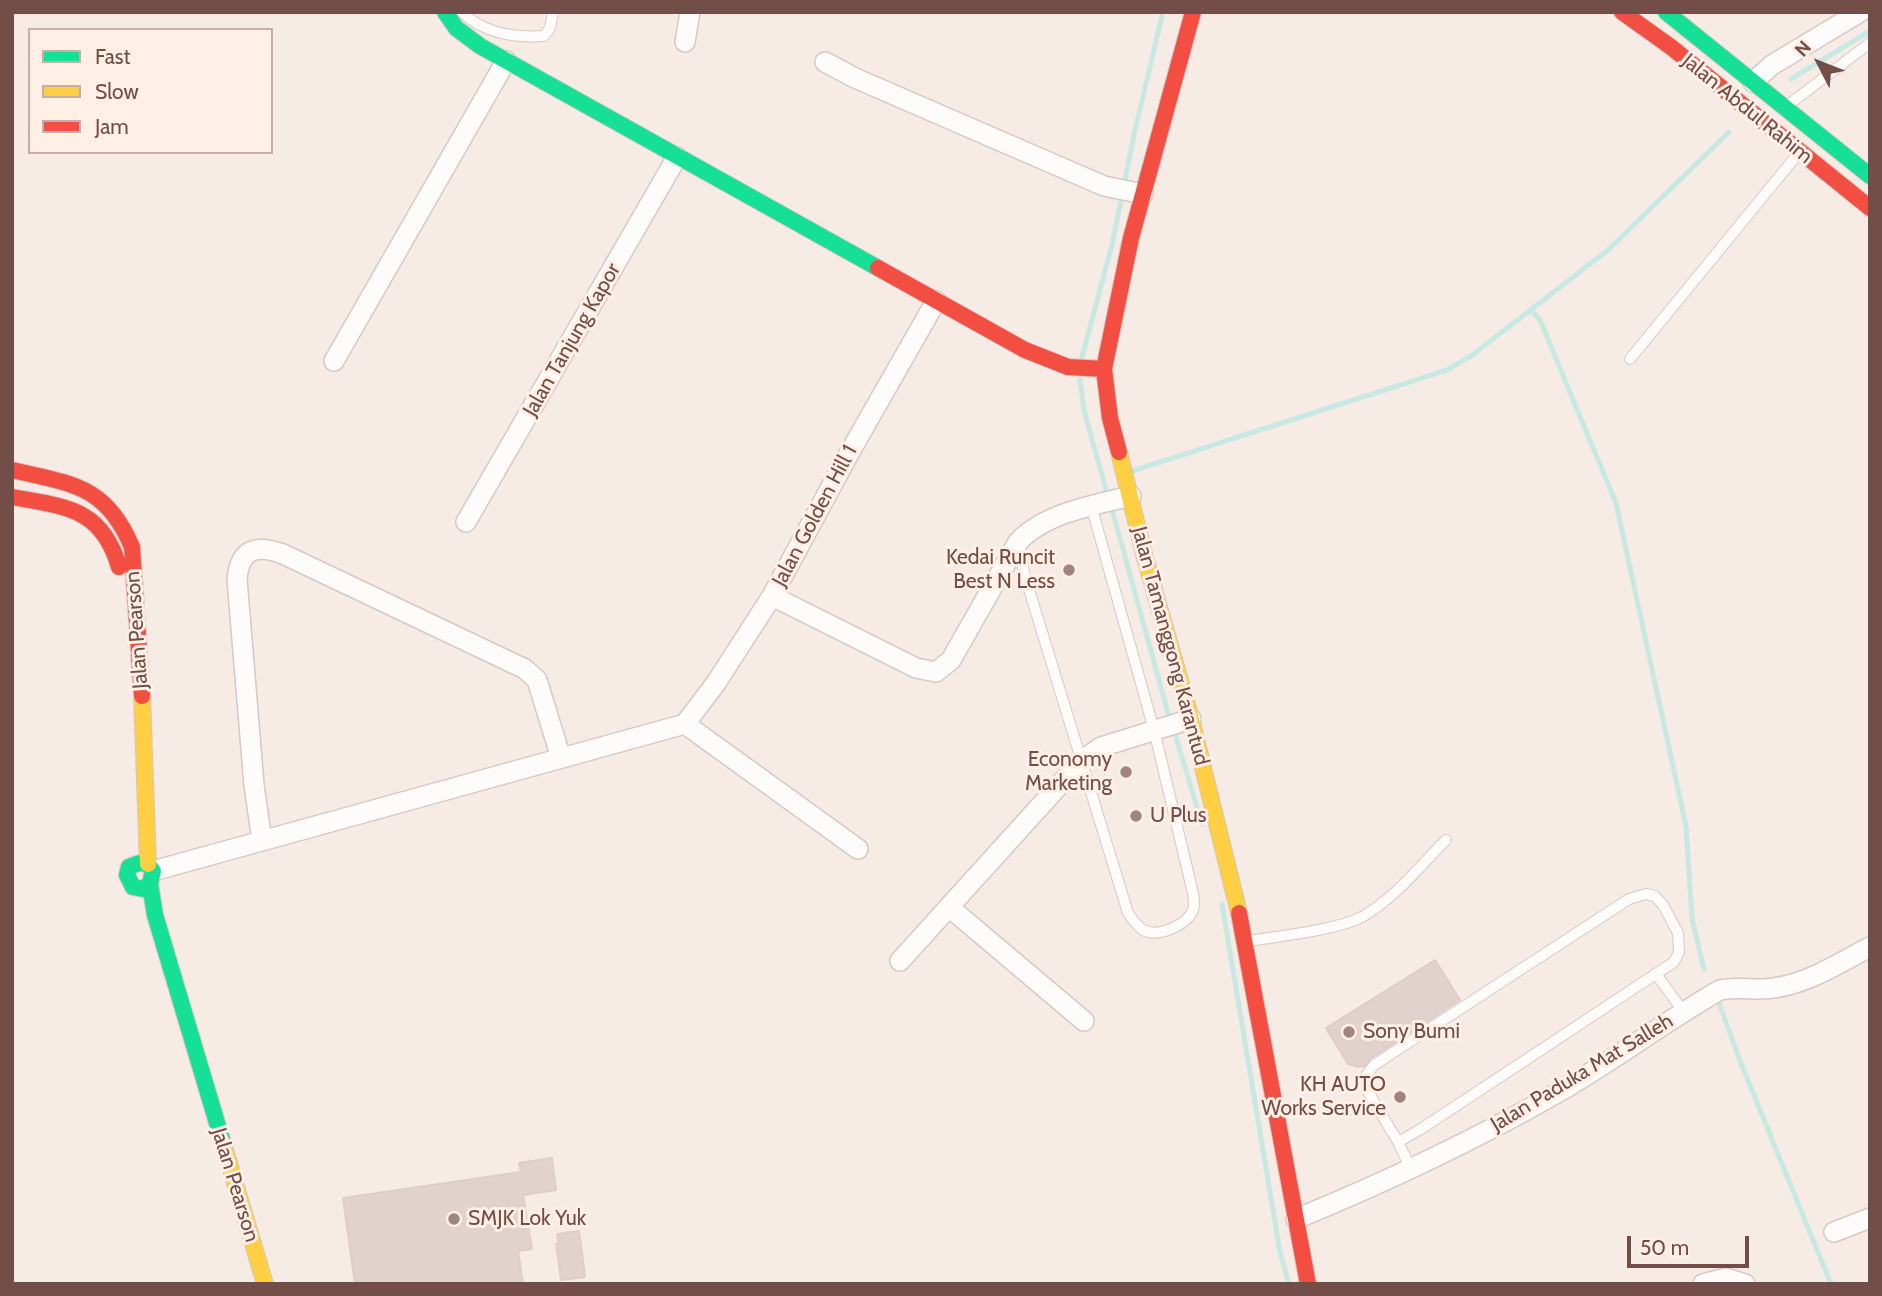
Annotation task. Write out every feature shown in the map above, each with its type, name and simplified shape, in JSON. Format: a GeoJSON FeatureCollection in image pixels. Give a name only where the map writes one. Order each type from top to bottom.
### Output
{"type":"FeatureCollection","features":[{"type":"Feature","properties":{"kind":"main road"},"geometry":{"type":"LineString","coordinates":[[445,12],[450,23],[463,35],[506,61],[1026,350],[1068,367],[1104,369]]}},
{"type":"Feature","properties":{"kind":"main road","name":"Jalan Tamanggong Karantud"},"geometry":{"type":"LineString","coordinates":[[1193,12],[1136,193],[1104,369],[1110,418],[1145,558],[1191,719],[1246,942],[1308,1284]]}},
{"type":"Feature","properties":{"kind":"main road","name":"Jalan Abdul Rahim"},"geometry":{"type":"LineString","coordinates":[[1622,12],[1671,47],[1870,208]]}},
{"type":"Feature","properties":{"kind":"main road","name":"Jalan Abdul Rahim"},"geometry":{"type":"LineString","coordinates":[[1666,12],[1870,176]]}},
{"type":"Feature","properties":{"kind":"main road","name":"Jalan Pearson"},"geometry":{"type":"LineString","coordinates":[[12,470],[90,492],[105,501],[125,528],[132,547],[155,915],[265,1284]]}},
{"type":"Feature","properties":{"kind":"main road","name":"Jalan Pearson"},"geometry":{"type":"LineString","coordinates":[[12,496],[79,512],[101,527],[109,538],[119,565],[121,624]]}},
{"type":"Feature","properties":{"kind":"main road"},"geometry":{"type":"LineString","coordinates":[[129,773],[131,847],[127,875],[133,887],[192,1094]]}},
{"type":"Feature","properties":{"kind":"main road"},"geometry":{"type":"LineString","coordinates":[[129,867],[141,862],[151,873],[142,889],[133,887]]}},
{"type":"Feature","properties":{"kind":"street"},"geometry":{"type":"LineString","coordinates":[[685,42],[690,12]]}},
{"type":"Feature","properties":{"kind":"street"},"geometry":{"type":"LineString","coordinates":[[1754,82],[1772,65],[1860,12]]}},
{"type":"Feature","properties":{"kind":"street"},"geometry":{"type":"LineString","coordinates":[[334,361],[506,61]]}},
{"type":"Feature","properties":{"kind":"street"},"geometry":{"type":"LineString","coordinates":[[825,62],[855,78],[1104,186],[1136,193]]}},
{"type":"Feature","properties":{"kind":"street","name":"Jalan Tanjung Kapor"},"geometry":{"type":"LineString","coordinates":[[466,522],[677,158]]}},
{"type":"Feature","properties":{"kind":"street","name":"Jalan Golden Hill 1"},"geometry":{"type":"LineString","coordinates":[[685,724],[723,674],[772,596],[936,301]]}},
{"type":"Feature","properties":{"kind":"street"},"geometry":{"type":"LineString","coordinates":[[772,596],[916,668],[936,672],[951,660],[1018,542],[1036,527],[1091,505],[1131,496]]}},
{"type":"Feature","properties":{"kind":"street"},"geometry":{"type":"LineString","coordinates":[[262,841],[254,785],[237,579],[238,567],[243,558],[259,548],[282,554],[525,669],[537,680],[561,758]]}},
{"type":"Feature","properties":{"kind":"street"},"geometry":{"type":"LineString","coordinates":[[900,961],[1082,760],[1101,747],[1191,719]]}},
{"type":"Feature","properties":{"kind":"street"},"geometry":{"type":"LineString","coordinates":[[151,873],[685,724],[858,849]]}},
{"type":"Feature","properties":{"kind":"street"},"geometry":{"type":"LineString","coordinates":[[949,907],[1084,1021]]}},
{"type":"Feature","properties":{"kind":"street","name":"Jalan Paduka Mat Salleh"},"geometry":{"type":"LineString","coordinates":[[1296,1219],[1411,1170],[1559,1092],[1720,990],[1771,989],[1809,978],[1870,947]]}},
{"type":"Feature","properties":{"kind":"street"},"geometry":{"type":"LineString","coordinates":[[1834,1232],[1870,1218]]}},
{"type":"Feature","properties":{"kind":"street"},"geometry":{"type":"LineString","coordinates":[[1703,1284],[1726,1278],[1745,1284]]}},
{"type":"Feature","properties":{"kind":"lane"},"geometry":{"type":"LineString","coordinates":[[462,12],[473,21],[503,34],[529,37],[544,36],[550,28],[553,12]]}},
{"type":"Feature","properties":{"kind":"lane"},"geometry":{"type":"LineString","coordinates":[[1785,107],[1870,43]]}},
{"type":"Feature","properties":{"kind":"lane"},"geometry":{"type":"LineString","coordinates":[[1630,359],[1800,151]]}},
{"type":"Feature","properties":{"kind":"lane"},"geometry":{"type":"LineString","coordinates":[[1018,542],[1024,573],[1128,913],[1142,929],[1151,933],[1172,928],[1192,913],[1195,905],[1154,730],[1091,505]]}},
{"type":"Feature","properties":{"kind":"lane"},"geometry":{"type":"LineString","coordinates":[[1246,942],[1359,918],[1377,907],[1403,884],[1446,840]]}},
{"type":"Feature","properties":{"kind":"lane"},"geometry":{"type":"LineString","coordinates":[[1398,1142],[1674,962],[1679,952],[1678,933],[1659,899],[1655,896],[1639,895],[1619,905],[1374,1065],[1367,1074],[1367,1090],[1398,1142],[1411,1170]]}},
{"type":"Feature","properties":{"kind":"lane"},"geometry":{"type":"LineString","coordinates":[[1656,974],[1683,1011]]}},
{"type":"Feature","properties":{"kind":"building"},"geometry":{"type":"Polygon","coordinates":[[[1435,960],[1460,1000],[1370,1059],[1364,1066],[1348,1064],[1326,1028],[1435,960]]]}},
{"type":"Feature","properties":{"kind":"building"},"geometry":{"type":"Polygon","coordinates":[[[552,1158],[556,1190],[523,1195],[532,1249],[518,1251],[523,1284],[355,1284],[343,1198],[521,1172],[519,1163],[552,1158]]]}},
{"type":"Feature","properties":{"kind":"building"},"geometry":{"type":"Polygon","coordinates":[[[579,1231],[585,1277],[561,1280],[557,1234],[579,1231]]]}},
{"type":"Feature","properties":{"kind":"waterway"},"geometry":{"type":"LineString","coordinates":[[1082,357],[1112,245],[1135,130],[1163,12]]}},
{"type":"Feature","properties":{"kind":"waterway"},"geometry":{"type":"LineString","coordinates":[[1791,79],[1870,31]]}},
{"type":"Feature","properties":{"kind":"waterway"},"geometry":{"type":"LineString","coordinates":[[1132,471],[1447,370],[1471,356],[1608,250],[1729,132]]}},
{"type":"Feature","properties":{"kind":"waterway"},"geometry":{"type":"LineString","coordinates":[[1531,310],[1540,320],[1616,503],[1686,826],[1692,919],[1704,969]]}},
{"type":"Feature","properties":{"kind":"waterway"},"geometry":{"type":"LineString","coordinates":[[1080,380],[1084,410],[1106,490]]}},
{"type":"Feature","properties":{"kind":"waterway"},"geometry":{"type":"LineString","coordinates":[[1113,513],[1168,713]]}},
{"type":"Feature","properties":{"kind":"waterway"},"geometry":{"type":"LineString","coordinates":[[1175,734],[1202,824]]}},
{"type":"Feature","properties":{"kind":"waterway"},"geometry":{"type":"LineString","coordinates":[[1222,904],[1280,1252],[1289,1284]]}},
{"type":"Feature","properties":{"kind":"waterway"},"geometry":{"type":"LineString","coordinates":[[1719,1003],[1831,1284]]}},
{"type":"Feature","properties":{"kind":"traffic: fast"},"geometry":{"type":"LineString","coordinates":[[445,12],[456,28],[480,46],[878,268]]}},
{"type":"Feature","properties":{"kind":"traffic: fast"},"geometry":{"type":"LineString","coordinates":[[1666,12],[1870,176]]}},
{"type":"Feature","properties":{"kind":"traffic: fast"},"geometry":{"type":"LineString","coordinates":[[150,884],[143,889],[133,887],[127,875],[129,867],[142,863],[153,871],[150,884],[155,915],[223,1143]]}},
{"type":"Feature","properties":{"kind":"traffic: slow"},"geometry":{"type":"LineString","coordinates":[[1119,452],[1145,558],[1191,719],[1239,913]]}},
{"type":"Feature","properties":{"kind":"traffic: slow"},"geometry":{"type":"LineString","coordinates":[[142,696],[148,864]]}},
{"type":"Feature","properties":{"kind":"traffic: slow"},"geometry":{"type":"LineString","coordinates":[[223,1143],[265,1284]]}},
{"type":"Feature","properties":{"kind":"traffic: jam"},"geometry":{"type":"LineString","coordinates":[[1119,452],[1110,418],[1104,369],[1131,238],[1193,12]]}},
{"type":"Feature","properties":{"kind":"traffic: jam"},"geometry":{"type":"LineString","coordinates":[[1622,12],[1671,47],[1870,208]]}},
{"type":"Feature","properties":{"kind":"traffic: jam"},"geometry":{"type":"LineString","coordinates":[[878,268],[1025,350],[1068,367],[1104,369]]}},
{"type":"Feature","properties":{"kind":"traffic: jam"},"geometry":{"type":"LineString","coordinates":[[12,470],[85,490],[111,511],[122,526],[132,547],[142,696]]}},
{"type":"Feature","properties":{"kind":"traffic: jam"},"geometry":{"type":"LineString","coordinates":[[12,497],[65,508],[92,522],[112,547],[119,567]]}},
{"type":"Feature","properties":{"kind":"traffic: jam"},"geometry":{"type":"LineString","coordinates":[[1239,913],[1308,1284]]}},
{"type":"Feature","properties":{"kind":"place","name":"Kedai Runcit Best N Less"},"geometry":{"type":"Point","coordinates":[1069,570]}},
{"type":"Feature","properties":{"kind":"place","name":"Economy Marketing"},"geometry":{"type":"Point","coordinates":[1126,772]}},
{"type":"Feature","properties":{"kind":"place","name":"U Plus"},"geometry":{"type":"Point","coordinates":[1136,816]}},
{"type":"Feature","properties":{"kind":"place","name":"Sony Bumi"},"geometry":{"type":"Point","coordinates":[1349,1032]}},
{"type":"Feature","properties":{"kind":"place","name":"KH AUTO Works Service"},"geometry":{"type":"Point","coordinates":[1400,1097]}},
{"type":"Feature","properties":{"kind":"place","name":"SMJK Lok Yuk"},"geometry":{"type":"Point","coordinates":[454,1219]}}]}
